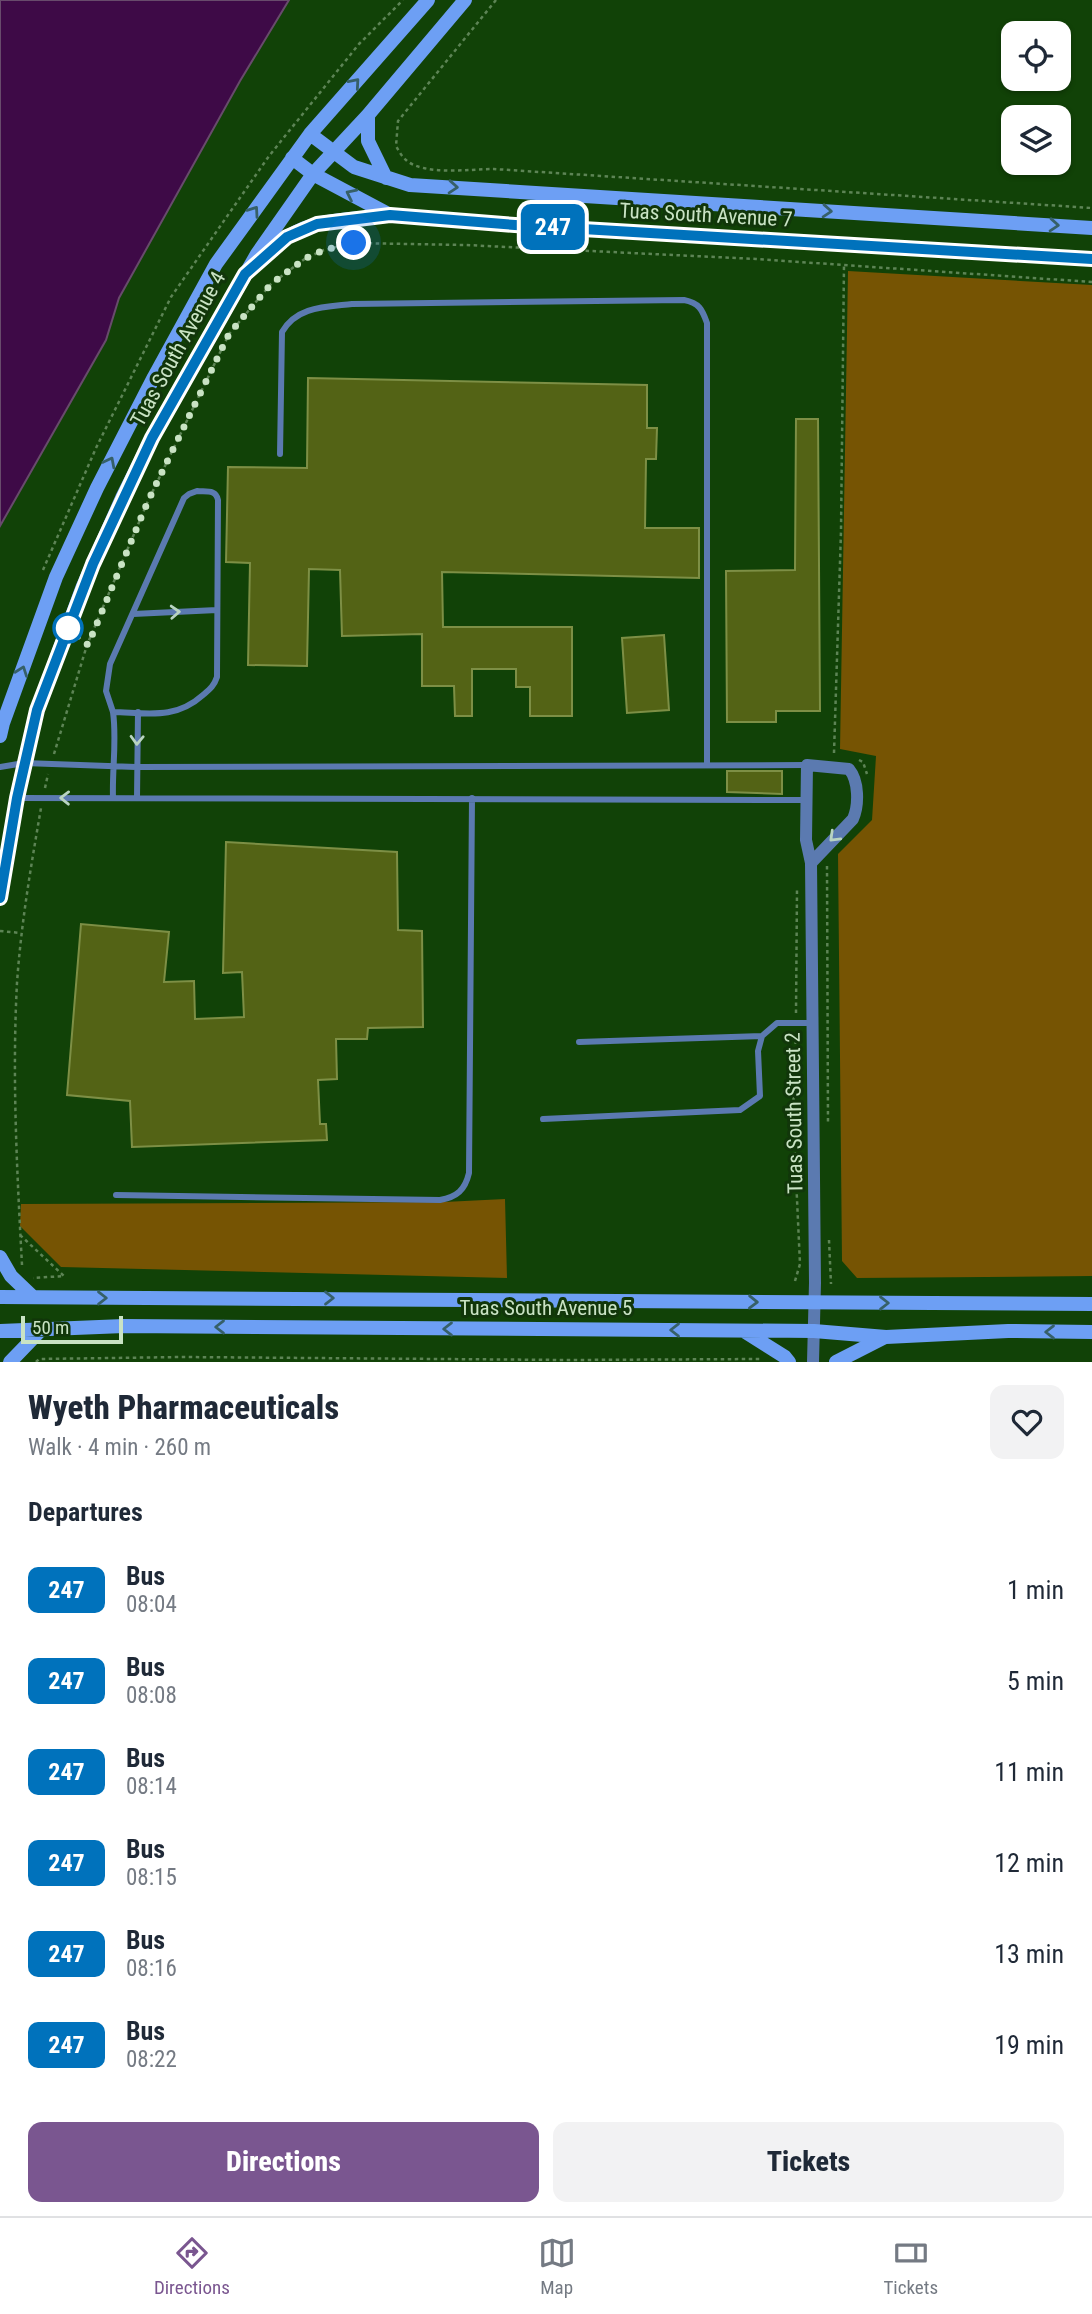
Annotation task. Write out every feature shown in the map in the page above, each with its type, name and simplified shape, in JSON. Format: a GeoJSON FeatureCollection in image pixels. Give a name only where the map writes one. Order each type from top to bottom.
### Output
{"type":"FeatureCollection","features":[{"type":"Feature","properties":{"kind":"street","name":"Tuas South Avenue 4"},"geometry":{"type":"LineString","coordinates":[[0,736],[56,577],[97,488],[154,376],[216,264],[310,134],[428,0]]}},
{"type":"Feature","properties":{"kind":"street","name":"Tuas South Avenue 4"},"geometry":{"type":"LineString","coordinates":[[0,897],[17,798],[37,710],[79,599],[122,498],[152,438],[245,274],[313,174],[368,115],[465,0]]}},
{"type":"Feature","properties":{"kind":"street"},"geometry":{"type":"LineString","coordinates":[[368,115],[368,141],[386,178]]}},
{"type":"Feature","properties":{"kind":"street","name":"Tuas South Avenue 7"},"geometry":{"type":"LineString","coordinates":[[310,134],[354,167],[410,185],[1092,228]]}},
{"type":"Feature","properties":{"kind":"street","name":"Tuas South Avenue 7"},"geometry":{"type":"LineString","coordinates":[[292,158],[313,174],[390,215],[515,225],[1092,259]]}},
{"type":"Feature","properties":{"kind":"street"},"geometry":{"type":"LineString","coordinates":[[245,274],[287,237],[301,229],[334,221],[390,215]]}},
{"type":"Feature","properties":{"kind":"street"},"geometry":{"type":"LineString","coordinates":[[807,765],[849,769],[856,783],[857,811],[853,819],[811,863]]}},
{"type":"Feature","properties":{"kind":"street","name":"Tuas South Street 2"},"geometry":{"type":"LineString","coordinates":[[807,765],[806,840],[811,863],[813,1023],[813,1362]]}},
{"type":"Feature","properties":{"kind":"street"},"geometry":{"type":"LineString","coordinates":[[0,1257],[11,1276],[33,1297]]}},
{"type":"Feature","properties":{"kind":"street","name":"Tuas South Avenue 5"},"geometry":{"type":"LineString","coordinates":[[0,1297],[1092,1304]]}},
{"type":"Feature","properties":{"kind":"street","name":"Tuas South Avenue 5"},"geometry":{"type":"LineString","coordinates":[[0,1331],[124,1326],[814,1331],[886,1337],[1008,1331],[1092,1332]]}},
{"type":"Feature","properties":{"kind":"street"},"geometry":{"type":"LineString","coordinates":[[10,1362],[40,1331]]}},
{"type":"Feature","properties":{"kind":"street"},"geometry":{"type":"LineString","coordinates":[[743,1331],[789,1362]]}},
{"type":"Feature","properties":{"kind":"street"},"geometry":{"type":"LineString","coordinates":[[836,1362],[886,1337]]}},
{"type":"Feature","properties":{"kind":"lane"},"geometry":{"type":"LineString","coordinates":[[280,454],[282,331],[288,322],[310,309],[352,304],[684,300],[695,303],[702,309],[707,323],[707,764]]}},
{"type":"Feature","properties":{"kind":"lane"},"geometry":{"type":"LineString","coordinates":[[113,712],[160,713],[189,707],[214,685],[217,677],[218,500],[212,492],[197,491],[184,498],[110,664],[106,691],[115,728],[113,798]]}},
{"type":"Feature","properties":{"kind":"lane"},"geometry":{"type":"LineString","coordinates":[[133,614],[217,610]]}},
{"type":"Feature","properties":{"kind":"lane"},"geometry":{"type":"LineString","coordinates":[[137,799],[138,712]]}},
{"type":"Feature","properties":{"kind":"lane"},"geometry":{"type":"LineString","coordinates":[[0,767],[24,763],[112,766],[807,765]]}},
{"type":"Feature","properties":{"kind":"lane"},"geometry":{"type":"LineString","coordinates":[[17,798],[806,800]]}},
{"type":"Feature","properties":{"kind":"lane"},"geometry":{"type":"LineString","coordinates":[[116,1195],[440,1200],[449,1198],[466,1185],[469,1174],[472,799]]}},
{"type":"Feature","properties":{"kind":"lane"},"geometry":{"type":"LineString","coordinates":[[543,1119],[740,1110],[760,1096],[758,1051],[762,1036],[777,1023],[813,1023]]}},
{"type":"Feature","properties":{"kind":"lane"},"geometry":{"type":"LineString","coordinates":[[579,1042],[762,1036]]}},
{"type":"Feature","properties":{"kind":"path"},"geometry":{"type":"LineString","coordinates":[[496,0],[398,121],[396,146],[405,160],[418,167],[494,169],[991,199],[1092,208]]}},
{"type":"Feature","properties":{"kind":"path"},"geometry":{"type":"LineString","coordinates":[[22,1268],[16,1096],[18,983],[43,797],[51,764],[92,633],[148,501],[229,334],[271,284],[306,258],[324,250],[354,243],[466,245],[844,265],[1092,282]]}},
{"type":"Feature","properties":{"kind":"path"},"geometry":{"type":"LineString","coordinates":[[834,753],[841,531],[844,265]]}},
{"type":"Feature","properties":{"kind":"path"},"geometry":{"type":"LineString","coordinates":[[823,752],[841,754]]}},
{"type":"Feature","properties":{"kind":"path"},"geometry":{"type":"LineString","coordinates":[[856,758],[863,762],[867,782]]}},
{"type":"Feature","properties":{"kind":"path"},"geometry":{"type":"LineString","coordinates":[[828,1129],[827,866],[830,857]]}},
{"type":"Feature","properties":{"kind":"path"},"geometry":{"type":"LineString","coordinates":[[0,931],[23,933]]}},
{"type":"Feature","properties":{"kind":"path"},"geometry":{"type":"LineString","coordinates":[[828,1231],[831,1284]]}},
{"type":"Feature","properties":{"kind":"path"},"geometry":{"type":"LineString","coordinates":[[20,1235],[64,1276],[23,1279]]}},
{"type":"Feature","properties":{"kind":"path"},"geometry":{"type":"LineString","coordinates":[[27,1362],[183,1357],[568,1360],[758,1358],[770,1362]]}},
{"type":"Feature","properties":{"kind":"shaded area"},"geometry":{"type":"Polygon","coordinates":[[[0,0],[289,0],[240,81],[119,298],[106,340],[0,526],[0,0]]]}},
{"type":"Feature","properties":{"kind":"shaded area"},"geometry":{"type":"Polygon","coordinates":[[[848,271],[1092,285],[1092,1276],[857,1278],[842,1261],[838,854],[872,820],[876,756],[840,749],[848,271]]]}},
{"type":"Feature","properties":{"kind":"shaded area"},"geometry":{"type":"Polygon","coordinates":[[[505,1199],[507,1278],[61,1267],[20,1226],[21,1204],[444,1202],[505,1199]]]}},
{"type":"Feature","properties":{"kind":"building"},"geometry":{"type":"Polygon","coordinates":[[[308,378],[647,385],[647,428],[657,428],[656,459],[646,459],[645,528],[699,528],[699,578],[442,572],[443,627],[572,627],[572,716],[530,716],[530,687],[516,687],[516,669],[472,669],[472,716],[455,716],[454,686],[422,686],[422,634],[342,636],[340,570],[309,569],[307,666],[248,665],[250,563],[226,562],[228,467],[307,468],[308,378]]]}},
{"type":"Feature","properties":{"kind":"building"},"geometry":{"type":"Polygon","coordinates":[[[796,419],[818,419],[820,711],[776,711],[776,722],[727,722],[726,571],[795,570],[796,419]]]}},
{"type":"Feature","properties":{"kind":"building"},"geometry":{"type":"Polygon","coordinates":[[[664,635],[669,710],[627,713],[622,638],[664,635]]]}},
{"type":"Feature","properties":{"kind":"building"},"geometry":{"type":"Polygon","coordinates":[[[727,771],[782,771],[782,794],[727,792],[727,771]]]}},
{"type":"Feature","properties":{"kind":"building"},"geometry":{"type":"Polygon","coordinates":[[[226,842],[397,852],[398,930],[422,931],[423,1027],[368,1028],[367,1039],[336,1039],[337,1079],[318,1080],[320,1124],[326,1124],[327,1140],[132,1147],[130,1101],[67,1095],[81,924],[169,932],[164,982],[194,981],[195,1019],[244,1017],[242,972],[223,973],[226,842]]]}},
{"type":"Feature","properties":{"kind":"bus line","name":"247"},"geometry":{"type":"LineString","coordinates":[[0,898],[17,798],[37,710],[83,586],[152,438],[245,274],[287,237],[317,224],[390,215],[515,225],[1092,259]]}},
{"type":"Feature","properties":{"kind":"route"},"geometry":{"type":"LineString","coordinates":[[68,628],[88,645],[148,501],[229,334],[271,284],[306,258],[324,250],[354,243]]}}]}
